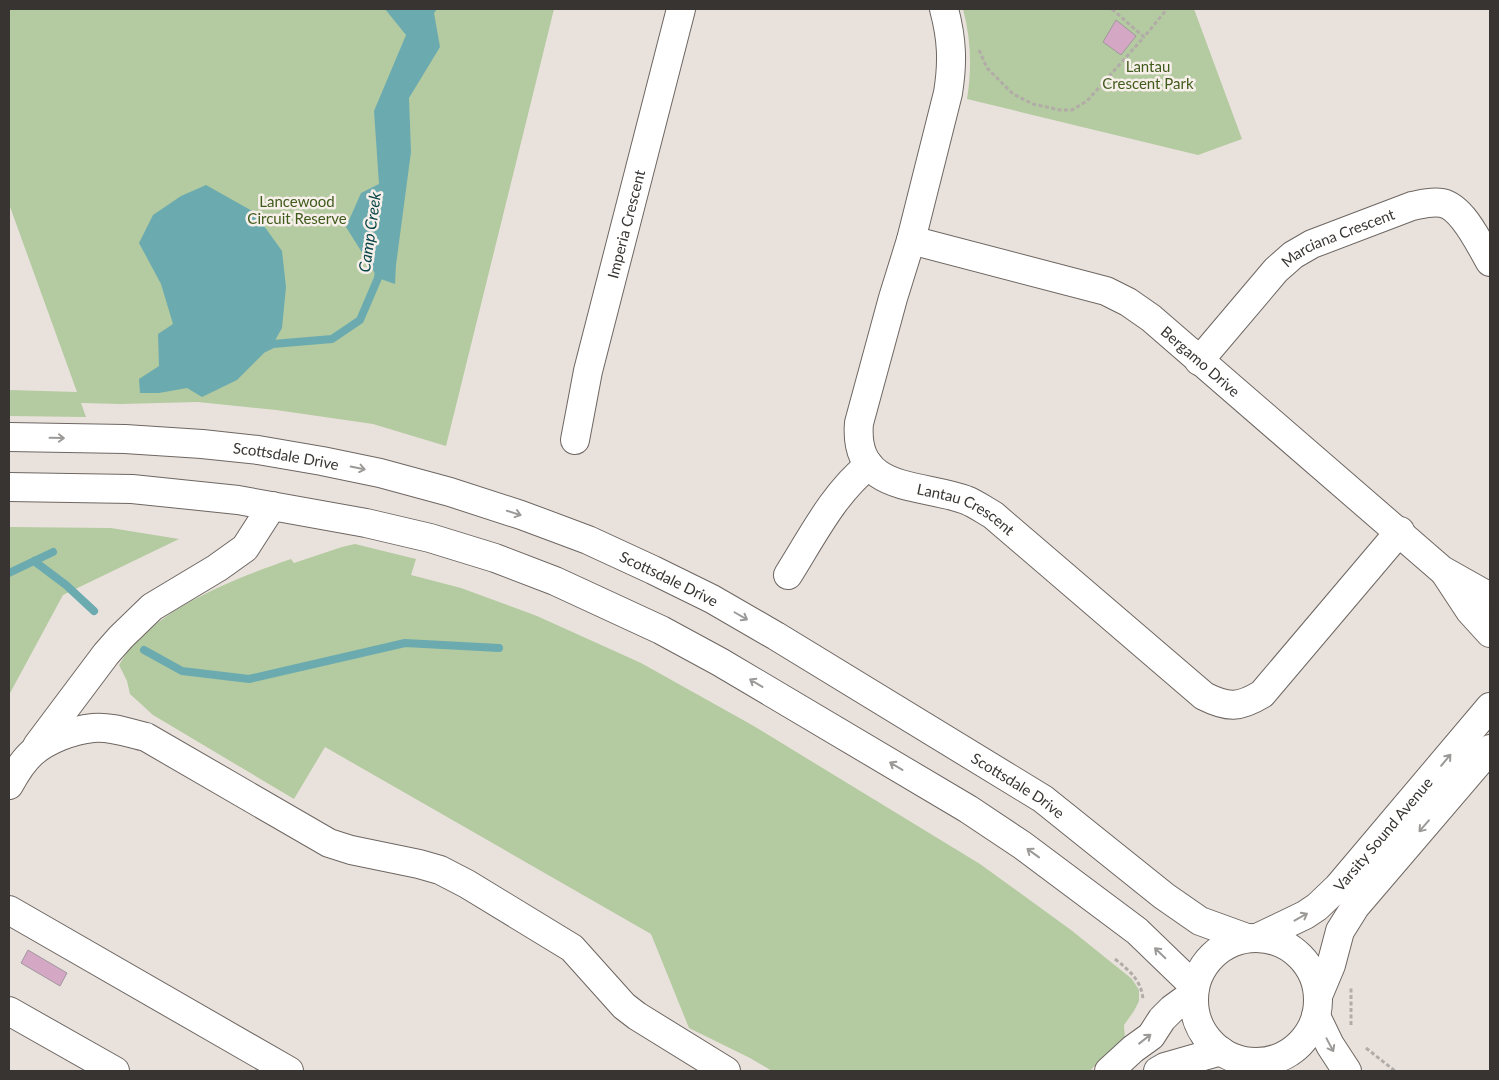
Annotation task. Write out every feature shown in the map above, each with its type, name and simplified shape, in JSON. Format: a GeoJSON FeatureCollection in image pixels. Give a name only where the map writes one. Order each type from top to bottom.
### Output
{"type":"FeatureCollection","features":[{"type":"Feature","properties":{"kind":"street","name":"Imperia Crescent"},"geometry":{"type":"LineString","coordinates":[[576,440],[588,371],[681,9]]}},
{"type":"Feature","properties":{"kind":"street","name":"Lantau Crescent"},"geometry":{"type":"LineString","coordinates":[[944,9],[952,44],[952,69],[948,93],[911,240],[859,423],[858,440],[869,465],[880,476],[896,483],[965,500],[993,515],[1204,696],[1220,704],[1235,705],[1248,702],[1262,694],[1400,531]]}},
{"type":"Feature","properties":{"kind":"street","name":"Marciana Crescent"},"geometry":{"type":"LineString","coordinates":[[1199,361],[1276,270],[1293,255],[1312,244],[1412,206],[1429,202],[1444,203],[1458,211],[1490,262]]}},
{"type":"Feature","properties":{"kind":"street","name":"Bergamo Drive"},"geometry":{"type":"LineString","coordinates":[[911,240],[1106,291],[1128,302],[1150,318],[1400,531],[1442,570],[1484,598],[1490,633]]}},
{"type":"Feature","properties":{"kind":"street","name":"Scottsdale Drive"},"geometry":{"type":"LineString","coordinates":[[9,437],[125,439],[202,444],[258,450],[313,459],[380,473],[450,492],[521,515],[588,540],[712,599],[776,636],[1043,799],[1164,896],[1200,921],[1252,938]]}},
{"type":"Feature","properties":{"kind":"street"},"geometry":{"type":"LineString","coordinates":[[788,575],[837,497],[856,475],[869,465]]}},
{"type":"Feature","properties":{"kind":"street"},"geometry":{"type":"LineString","coordinates":[[9,487],[132,489],[229,499],[272,506],[366,523],[430,538],[495,558],[555,581],[662,630],[720,662],[905,771],[1022,844],[1137,931],[1194,990]]}},
{"type":"Feature","properties":{"kind":"street"},"geometry":{"type":"LineString","coordinates":[[9,785],[17,770],[121,637],[152,607],[217,568],[245,548],[272,506]]}},
{"type":"Feature","properties":{"kind":"street","name":"Varsity Sound Avenue"},"geometry":{"type":"LineString","coordinates":[[1252,938],[1305,916],[1338,887],[1490,707]]}},
{"type":"Feature","properties":{"kind":"street"},"geometry":{"type":"LineString","coordinates":[[31,754],[58,738],[94,728],[118,730],[146,737],[329,843],[351,850],[440,870],[558,938],[572,948],[624,1006],[726,1071]]}},
{"type":"Feature","properties":{"kind":"street","name":"Varsity Sound Avenue"},"geometry":{"type":"LineString","coordinates":[[1317,1006],[1340,932],[1355,907],[1490,749]]}},
{"type":"Feature","properties":{"kind":"street"},"geometry":{"type":"LineString","coordinates":[[9,910],[288,1071]]}},
{"type":"Feature","properties":{"kind":"street"},"geometry":{"type":"LineString","coordinates":[[1317,1006],[1307,1035],[1293,1049],[1262,1067],[1234,1058],[1221,1051],[1202,1033],[1195,1014],[1194,990],[1199,973],[1211,957],[1228,944],[1252,938],[1268,938],[1287,946],[1303,959],[1313,976],[1317,1006],[1330,1045],[1347,1071]]}},
{"type":"Feature","properties":{"kind":"street"},"geometry":{"type":"LineString","coordinates":[[1109,1071],[1132,1049],[1151,1036],[1162,1019],[1194,990]]}},
{"type":"Feature","properties":{"kind":"street"},"geometry":{"type":"LineString","coordinates":[[9,1011],[115,1071]]}},
{"type":"Feature","properties":{"kind":"street"},"geometry":{"type":"LineString","coordinates":[[1158,1071],[1221,1051]]}},
{"type":"Feature","properties":{"kind":"path"},"geometry":{"type":"LineString","coordinates":[[1112,9],[1144,38]]}},
{"type":"Feature","properties":{"kind":"path"},"geometry":{"type":"LineString","coordinates":[[952,44],[975,45],[981,53],[987,68],[1013,94],[1033,104],[1060,110],[1072,110],[1087,101],[1144,38],[1167,9]]}},
{"type":"Feature","properties":{"kind":"path"},"geometry":{"type":"LineString","coordinates":[[1115,959],[1132,972],[1139,981],[1143,998],[1142,1004]]}},
{"type":"Feature","properties":{"kind":"path"},"geometry":{"type":"LineString","coordinates":[[1350,982],[1351,1025],[1354,1032]]}},
{"type":"Feature","properties":{"kind":"path"},"geometry":{"type":"LineString","coordinates":[[1363,1044],[1395,1071]]}},
{"type":"Feature","properties":{"kind":"green space","name":"Lancewood Circuit Reserve"},"geometry":{"type":"Polygon","coordinates":[[[9,9],[554,9],[446,446],[373,424],[276,410],[198,402],[81,403],[86,417],[9,416],[9,390],[77,392],[9,204],[9,9]]]}},
{"type":"Feature","properties":{"kind":"green space","name":"Lantau Crescent Park"},"geometry":{"type":"Polygon","coordinates":[[[963,9],[1194,9],[1242,139],[1198,155],[967,99],[970,54],[968,31],[963,9]]]}},
{"type":"Feature","properties":{"kind":"green space"},"geometry":{"type":"Polygon","coordinates":[[[9,527],[111,528],[179,539],[63,595],[9,695],[9,527]]]}},
{"type":"Feature","properties":{"kind":"green space"},"geometry":{"type":"Polygon","coordinates":[[[355,544],[416,559],[411,575],[461,588],[537,616],[641,663],[752,725],[980,864],[1071,930],[1132,979],[1139,990],[1139,1001],[1124,1025],[1125,1040],[1099,1061],[1090,1071],[772,1071],[689,1028],[651,934],[325,747],[294,799],[153,715],[130,694],[127,681],[119,665],[132,646],[165,617],[206,594],[249,574],[291,559],[294,563],[355,544]]]}},
{"type":"Feature","properties":{"kind":"water"},"geometry":{"type":"Polygon","coordinates":[[[385,9],[437,9],[434,13],[440,47],[409,98],[411,152],[395,284],[378,278],[346,227],[361,193],[379,184],[374,111],[406,35],[385,9]]]}},
{"type":"Feature","properties":{"kind":"water"},"geometry":{"type":"Polygon","coordinates":[[[206,185],[254,212],[282,251],[286,287],[282,328],[273,344],[237,380],[202,397],[187,388],[159,393],[140,393],[139,379],[159,366],[158,334],[173,324],[161,284],[139,243],[153,215],[181,196],[206,185]]]}},
{"type":"Feature","properties":{"kind":"building"},"geometry":{"type":"Polygon","coordinates":[[[1116,20],[1136,36],[1121,55],[1103,42],[1116,20]]]}},
{"type":"Feature","properties":{"kind":"building"},"geometry":{"type":"Polygon","coordinates":[[[28,950],[67,973],[60,986],[21,963],[28,950]]]}},
{"type":"Feature","properties":{"kind":"waterway","name":"Camp Creek"},"geometry":{"type":"LineString","coordinates":[[265,348],[273,344],[332,339],[360,320],[378,278],[379,270]]}},
{"type":"Feature","properties":{"kind":"waterway","name":"Camp Creek"},"geometry":{"type":"LineString","coordinates":[[9,573],[53,552]]}},
{"type":"Feature","properties":{"kind":"waterway"},"geometry":{"type":"LineString","coordinates":[[34,561],[66,585],[94,611]]}},
{"type":"Feature","properties":{"kind":"waterway"},"geometry":{"type":"LineString","coordinates":[[144,650],[182,671],[249,679],[405,643],[499,648]]}}]}
